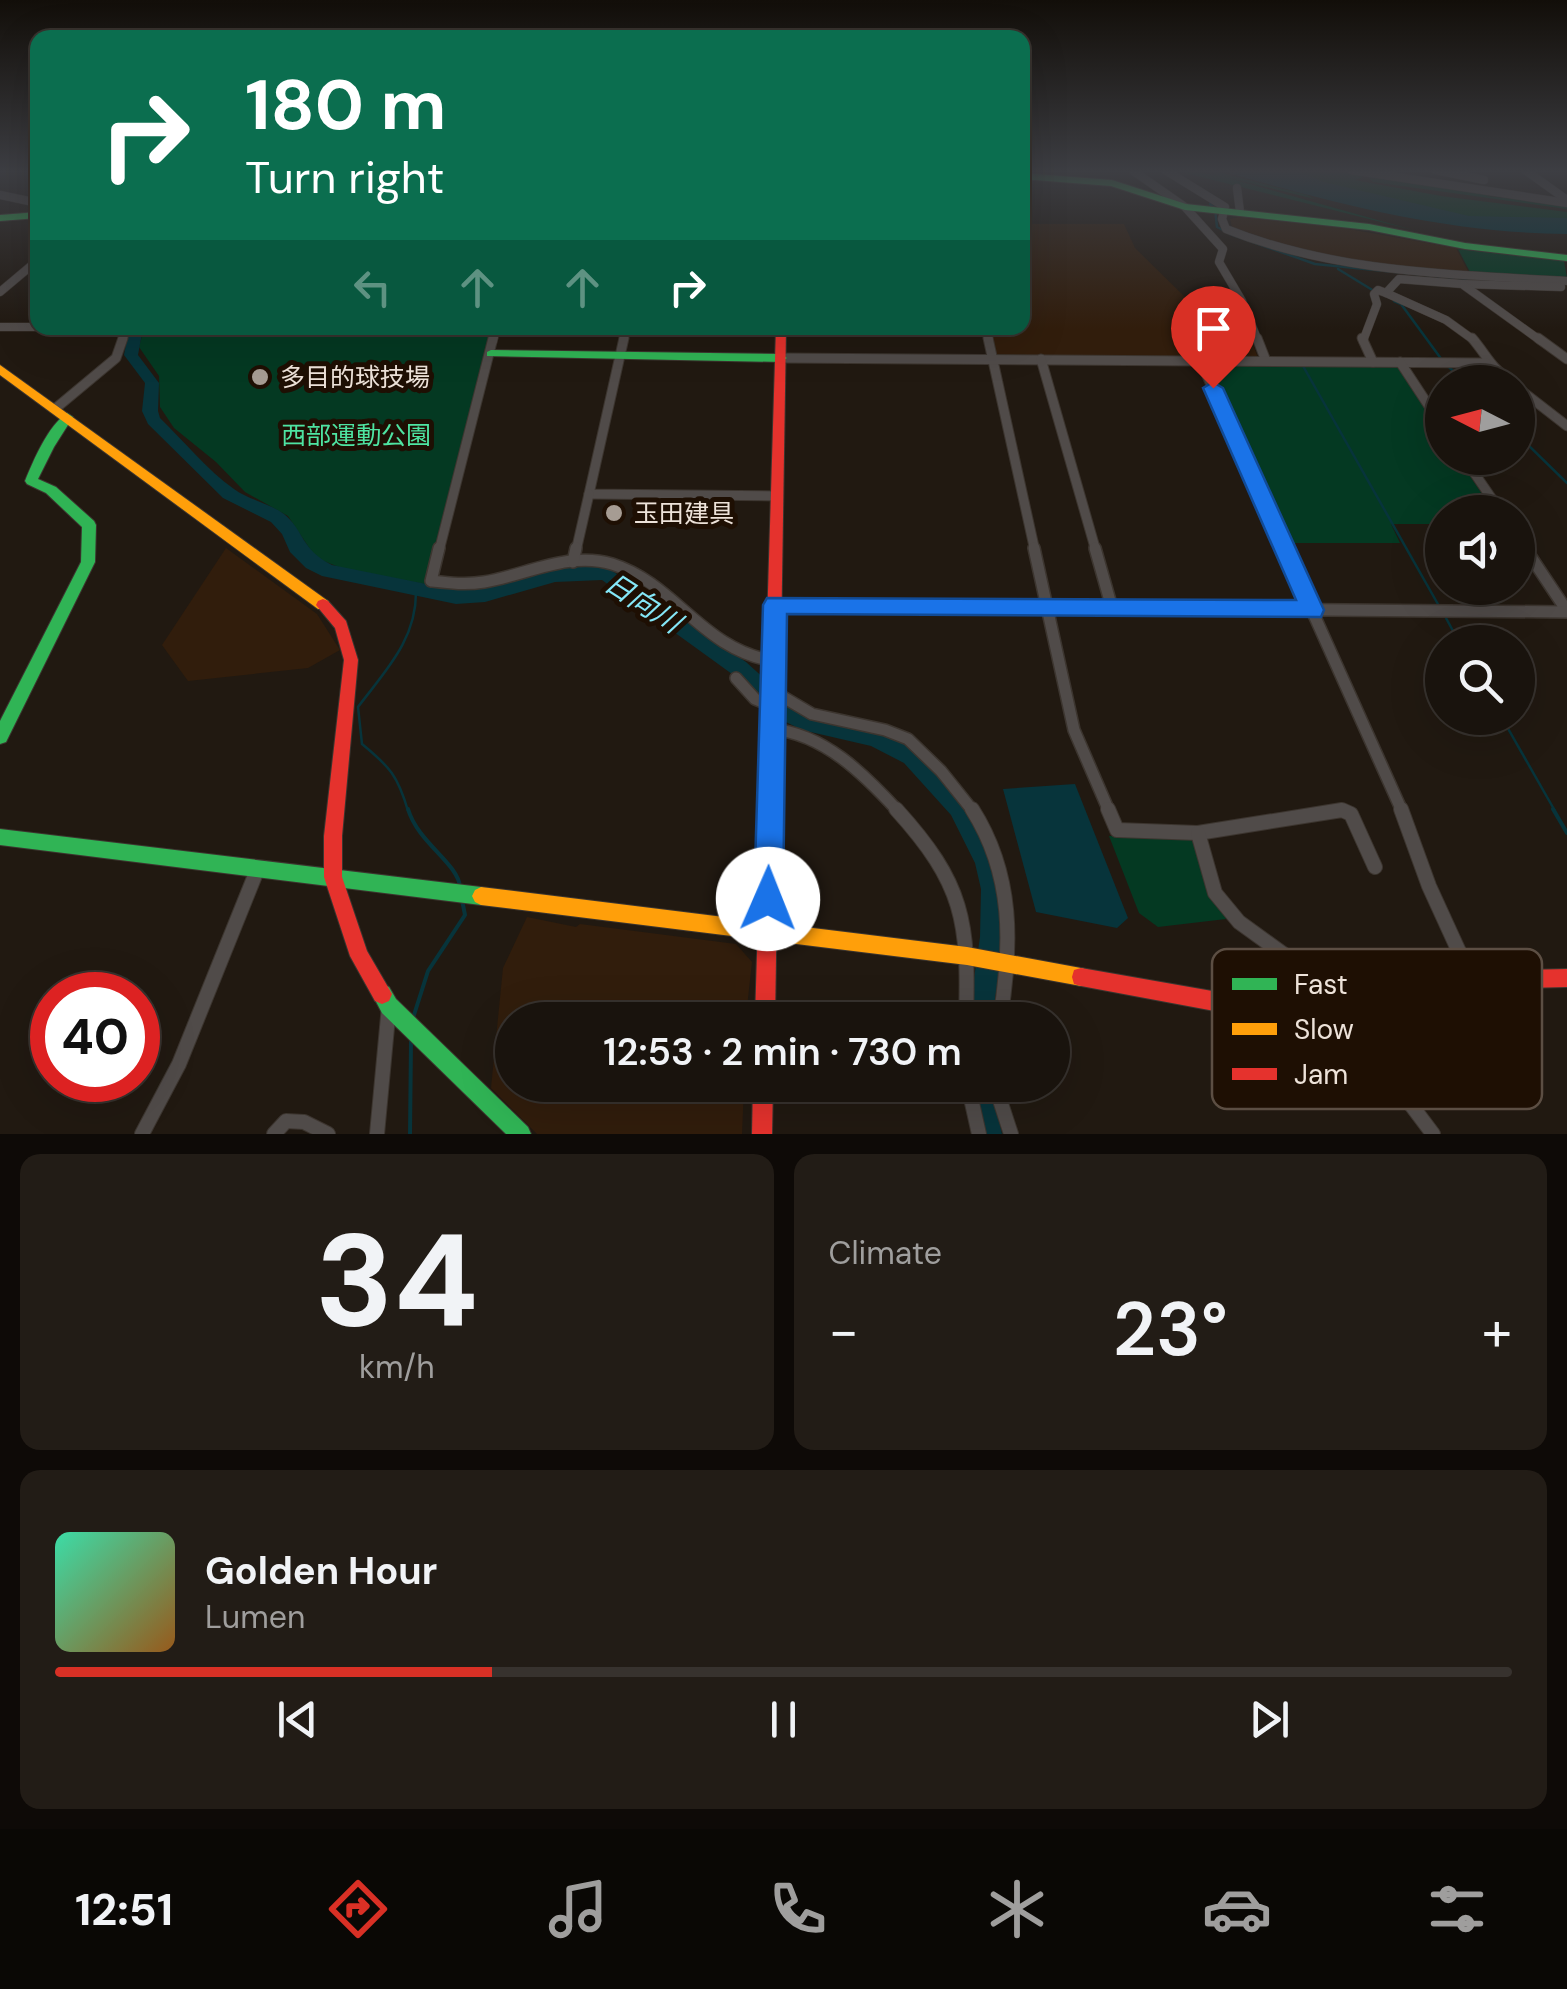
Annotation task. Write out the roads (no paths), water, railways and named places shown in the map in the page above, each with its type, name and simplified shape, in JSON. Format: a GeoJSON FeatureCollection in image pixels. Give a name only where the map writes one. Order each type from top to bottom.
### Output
{"type":"FeatureCollection","features":[{"type":"Feature","properties":{"kind":"street"},"geometry":{"type":"LineString","coordinates":[[1200,223],[1223,249],[1219,262],[1242,302],[1266,361]]}},
{"type":"Feature","properties":{"kind":"street"},"geometry":{"type":"LineString","coordinates":[[1224,223],[1226,229],[1318,262],[1566,283]]}},
{"type":"Feature","properties":{"kind":"street"},"geometry":{"type":"LineString","coordinates":[[1348,223],[1567,258]]}},
{"type":"Feature","properties":{"kind":"street"},"geometry":{"type":"LineString","coordinates":[[0,292],[30,267]]}},
{"type":"Feature","properties":{"kind":"street"},"geometry":{"type":"LineString","coordinates":[[1372,362],[1362,338],[1379,293],[1399,279],[1462,284],[1566,283]]}},
{"type":"Feature","properties":{"kind":"street"},"geometry":{"type":"LineString","coordinates":[[1462,284],[1567,359]]}},
{"type":"Feature","properties":{"kind":"street"},"geometry":{"type":"LineString","coordinates":[[1379,293],[1442,319],[1479,343],[1486,363]]}},
{"type":"Feature","properties":{"kind":"street"},"geometry":{"type":"LineString","coordinates":[[0,327],[30,327]]}},
{"type":"Feature","properties":{"kind":"street"},"geometry":{"type":"LineString","coordinates":[[0,737],[88,562],[89,525],[51,490],[32,481],[32,472],[60,435],[62,412],[116,358],[124,335]]}},
{"type":"Feature","properties":{"kind":"street"},"geometry":{"type":"LineString","coordinates":[[494,335],[431,581],[477,586],[572,562],[616,565],[740,654],[774,661]]}},
{"type":"Feature","properties":{"kind":"street"},"geometry":{"type":"LineString","coordinates":[[572,562],[624,335]]}},
{"type":"Feature","properties":{"kind":"street"},"geometry":{"type":"LineString","coordinates":[[766,1002],[781,335]]}},
{"type":"Feature","properties":{"kind":"street"},"geometry":{"type":"LineString","coordinates":[[988,335],[1074,730],[1117,830],[1198,833],[1342,810],[1351,814],[1375,868]]}},
{"type":"Feature","properties":{"kind":"street"},"geometry":{"type":"LineString","coordinates":[[490,354],[1489,365]]}},
{"type":"Feature","properties":{"kind":"street"},"geometry":{"type":"LineString","coordinates":[[1041,359],[1112,608]]}},
{"type":"Feature","properties":{"kind":"street"},"geometry":{"type":"LineString","coordinates":[[1200,360],[1459,949]]}},
{"type":"Feature","properties":{"kind":"street"},"geometry":{"type":"LineString","coordinates":[[1400,362],[1425,400]]}},
{"type":"Feature","properties":{"kind":"street"},"geometry":{"type":"LineString","coordinates":[[0,369],[322,602],[341,625],[352,660],[333,836],[333,878],[359,956],[389,1006],[521,1134]]}},
{"type":"Feature","properties":{"kind":"street"},"geometry":{"type":"LineString","coordinates":[[1535,401],[1567,426]]}},
{"type":"Feature","properties":{"kind":"street"},"geometry":{"type":"LineString","coordinates":[[590,494],[778,496]]}},
{"type":"Feature","properties":{"kind":"street"},"geometry":{"type":"LineString","coordinates":[[1535,564],[1567,612]]}},
{"type":"Feature","properties":{"kind":"street"},"geometry":{"type":"LineString","coordinates":[[775,605],[1567,612]]}},
{"type":"Feature","properties":{"kind":"street"},"geometry":{"type":"LineString","coordinates":[[736,678],[755,699],[791,696],[812,714],[884,729],[911,741],[969,800],[998,859],[1012,930],[1002,1002]]}},
{"type":"Feature","properties":{"kind":"street"},"geometry":{"type":"LineString","coordinates":[[772,729],[809,736],[828,749],[931,846],[954,888],[964,922],[971,956],[967,1002]]}},
{"type":"Feature","properties":{"kind":"street"},"geometry":{"type":"LineString","coordinates":[[1198,833],[1215,893],[1239,922],[1276,949]]}},
{"type":"Feature","properties":{"kind":"street"},"geometry":{"type":"LineString","coordinates":[[0,837],[971,956],[1212,1000]]}},
{"type":"Feature","properties":{"kind":"street"},"geometry":{"type":"LineString","coordinates":[[142,1134],[179,1064],[258,868]]}},
{"type":"Feature","properties":{"kind":"street"},"geometry":{"type":"LineString","coordinates":[[1542,979],[1567,978]]}},
{"type":"Feature","properties":{"kind":"street"},"geometry":{"type":"LineString","coordinates":[[377,1134],[389,1006]]}},
{"type":"Feature","properties":{"kind":"street"},"geometry":{"type":"LineString","coordinates":[[762,1134],[763,1102]]}},
{"type":"Feature","properties":{"kind":"street"},"geometry":{"type":"LineString","coordinates":[[972,1102],[980,1134]]}},
{"type":"Feature","properties":{"kind":"street"},"geometry":{"type":"LineString","coordinates":[[1001,1102],[1011,1134]]}},
{"type":"Feature","properties":{"kind":"street"},"geometry":{"type":"LineString","coordinates":[[1415,1109],[1433,1134]]}},
{"type":"Feature","properties":{"kind":"street"},"geometry":{"type":"LineString","coordinates":[[274,1134],[286,1122],[304,1122],[328,1134]]}},
{"type":"Feature","properties":{"kind":"water"},"geometry":{"type":"Polygon","coordinates":[[[1441,223],[1567,223],[1567,234],[1522,232],[1441,223]]]}},
{"type":"Feature","properties":{"kind":"water"},"geometry":{"type":"Polygon","coordinates":[[[1075,784],[1128,918],[1117,928],[1036,912],[1003,789],[1075,784]]]}},
{"type":"Feature","properties":{"kind":"waterway"},"geometry":{"type":"LineString","coordinates":[[1217,223],[1223,230]]}},
{"type":"Feature","properties":{"kind":"waterway"},"geometry":{"type":"LineString","coordinates":[[1230,234],[1315,264],[1486,281]]}},
{"type":"Feature","properties":{"kind":"waterway"},"geometry":{"type":"LineString","coordinates":[[1338,269],[1374,291]]}},
{"type":"Feature","properties":{"kind":"waterway"},"geometry":{"type":"LineString","coordinates":[[1394,301],[1401,304],[1442,360]]}},
{"type":"Feature","properties":{"kind":"waterway","name":"日向川"},"geometry":{"type":"LineString","coordinates":[[135,335],[131,355],[152,383],[153,420],[229,494],[277,518],[312,563],[328,571],[456,597],[485,595],[555,575],[605,573],[739,668],[791,715],[874,738],[911,756],[959,808],[986,861],[992,889],[992,937],[983,1002]]}},
{"type":"Feature","properties":{"kind":"waterway"},"geometry":{"type":"LineString","coordinates":[[1303,366],[1439,606]]}},
{"type":"Feature","properties":{"kind":"waterway"},"geometry":{"type":"LineString","coordinates":[[1535,452],[1567,483]]}},
{"type":"Feature","properties":{"kind":"waterway"},"geometry":{"type":"LineString","coordinates":[[408,811],[392,773],[362,744],[358,707],[405,639],[416,590]]}},
{"type":"Feature","properties":{"kind":"waterway"},"geometry":{"type":"LineString","coordinates":[[1446,618],[1450,625]]}},
{"type":"Feature","properties":{"kind":"waterway"},"geometry":{"type":"LineString","coordinates":[[1512,735],[1555,811]]}},
{"type":"Feature","properties":{"kind":"waterway"},"geometry":{"type":"LineString","coordinates":[[408,809],[420,832],[452,869],[460,887]]}},
{"type":"Feature","properties":{"kind":"waterway"},"geometry":{"type":"LineString","coordinates":[[1553,809],[1567,833]]}},
{"type":"Feature","properties":{"kind":"waterway"},"geometry":{"type":"LineString","coordinates":[[413,1018],[428,971],[465,915],[462,900]]}},
{"type":"Feature","properties":{"kind":"waterway"},"geometry":{"type":"LineString","coordinates":[[410,1134],[411,1041]]}},
{"type":"Feature","properties":{"kind":"waterway","name":"日向川"},"geometry":{"type":"LineString","coordinates":[[982,1102],[989,1134]]}},
{"type":"Feature","properties":{"kind":"place","name":"多目的球技場"},"geometry":{"type":"Point","coordinates":[260,377]}},
{"type":"Feature","properties":{"kind":"place","name":"玉田建具"},"geometry":{"type":"Point","coordinates":[614,513]}},
{"type":"Feature","properties":{"kind":"park label","name":"西部運動公園"},"geometry":{"type":"Point","coordinates":[356,435]}}]}
